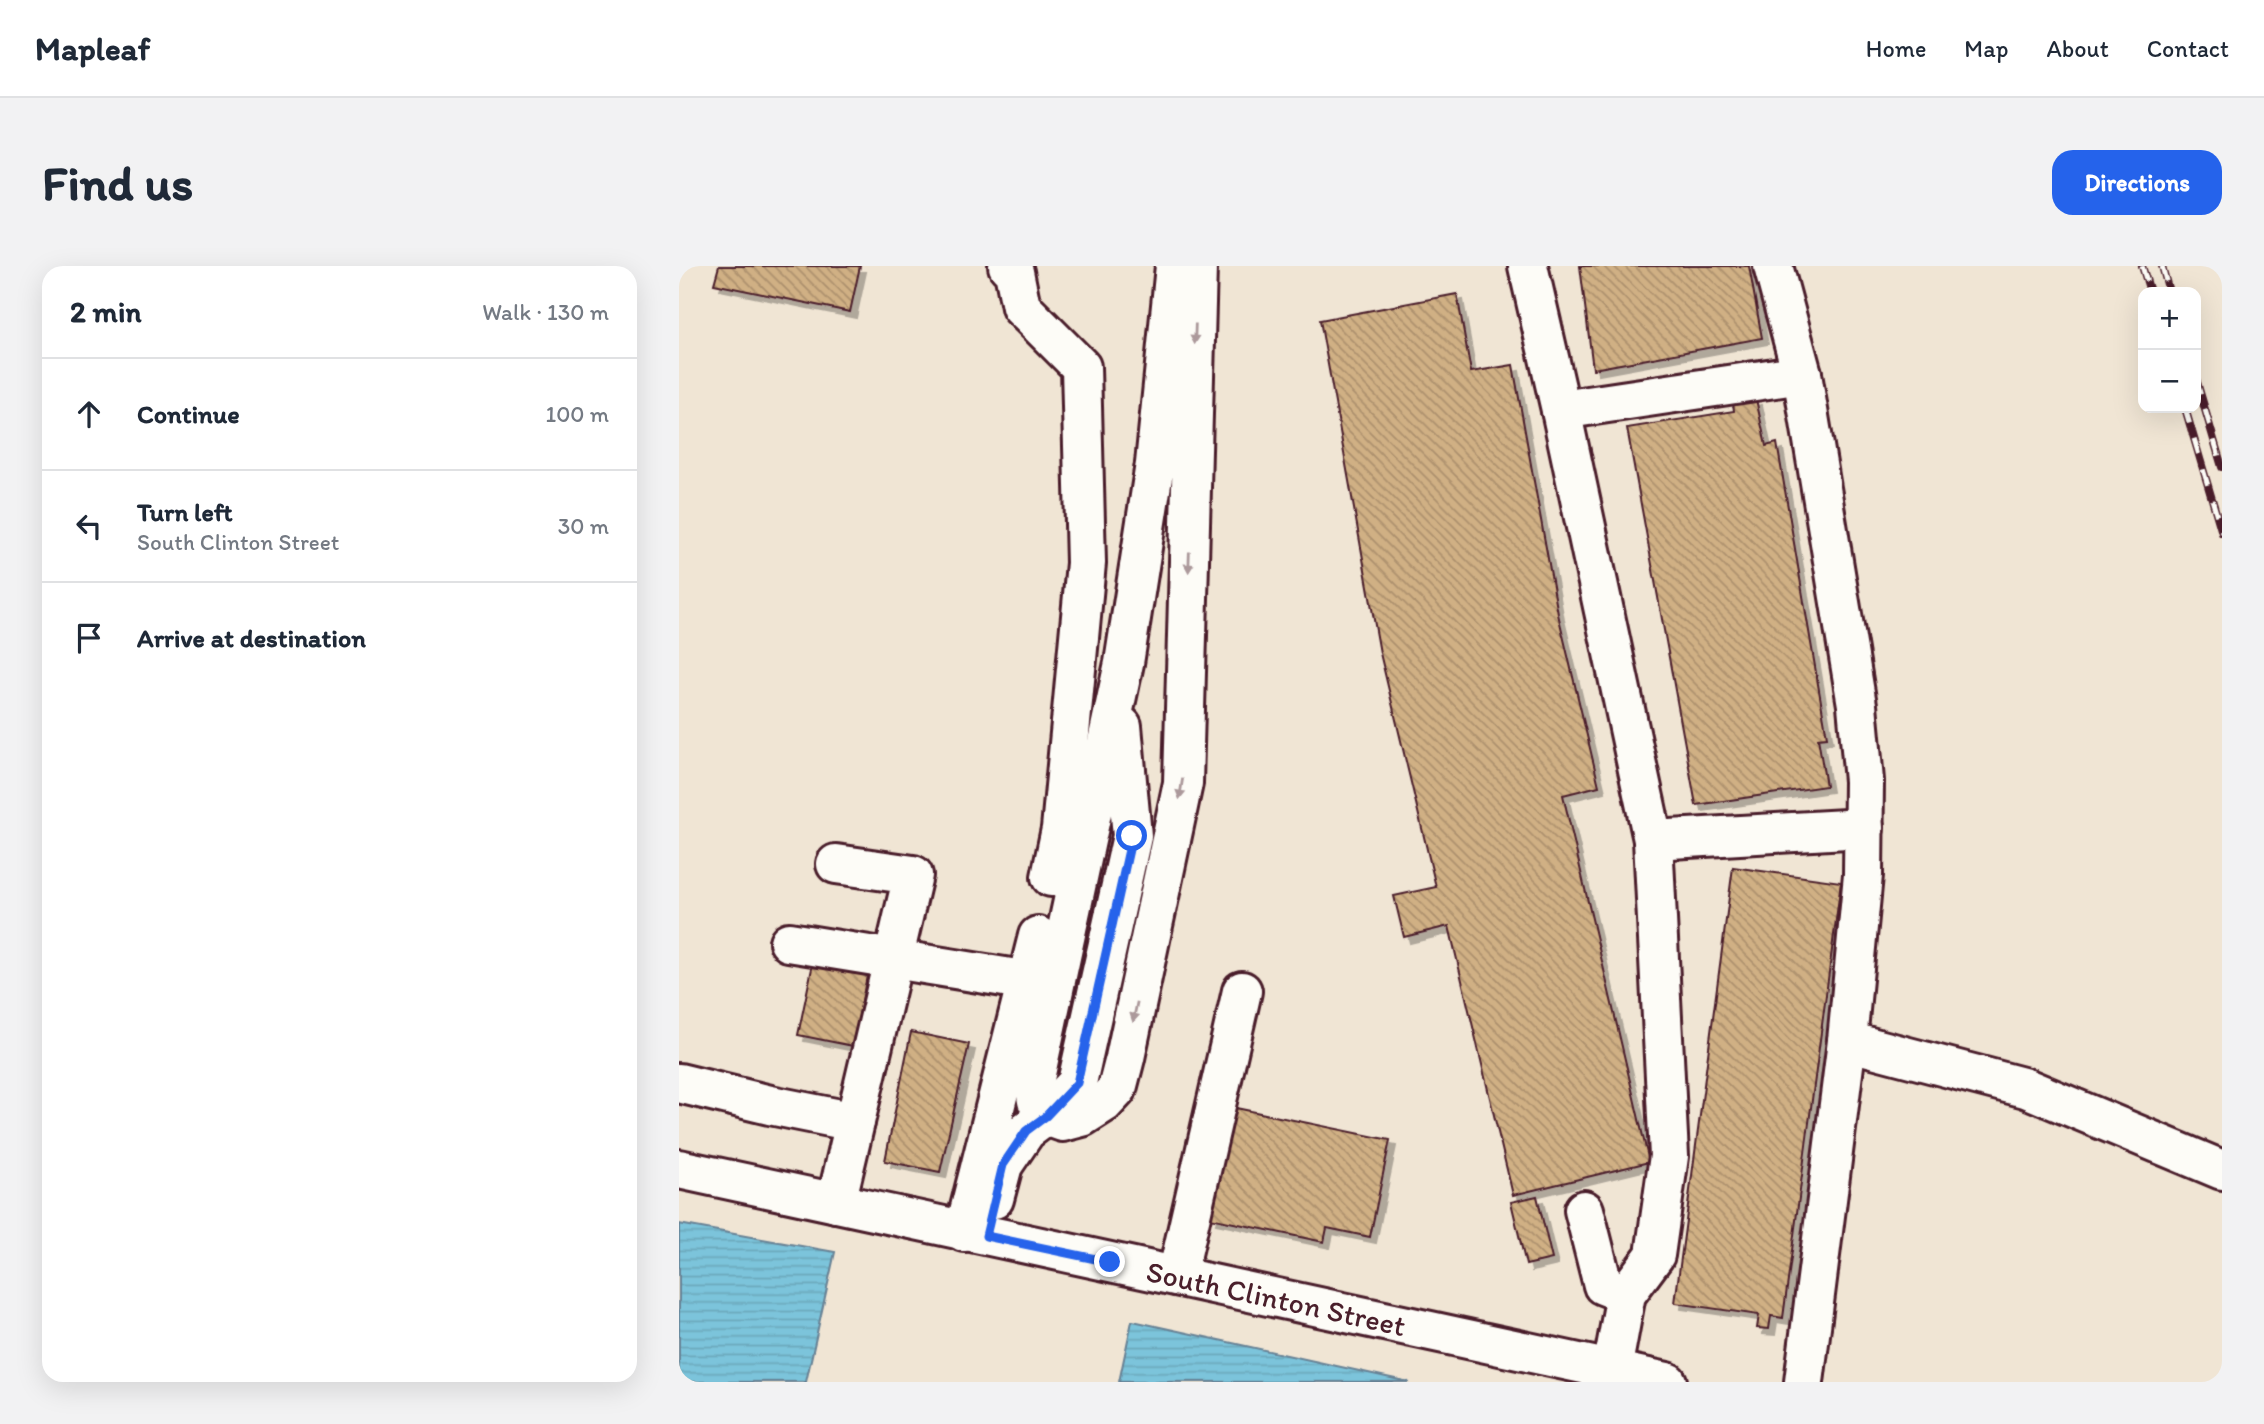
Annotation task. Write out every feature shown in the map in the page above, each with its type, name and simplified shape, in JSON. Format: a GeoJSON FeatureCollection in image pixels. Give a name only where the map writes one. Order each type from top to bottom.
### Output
{"type":"FeatureCollection","features":[{"type":"Feature","properties":{"kind":"main road"},"geometry":{"type":"LineString","coordinates":[[1008,266],[1014,272],[1021,307],[1081,367],[1086,563],[1034,1083],[1042,1108],[1063,1122],[1082,1117],[1104,1103],[1117,1089],[1183,783],[1197,266]]}},
{"type":"Feature","properties":{"kind":"main road"},"geometry":{"type":"LineString","coordinates":[[975,1234],[1105,751],[1119,687],[1155,464],[1175,266]]}},
{"type":"Feature","properties":{"kind":"main road"},"geometry":{"type":"LineString","coordinates":[[1528,266],[1653,840],[1669,1156],[1655,1255],[1626,1294],[1612,1370]]}},
{"type":"Feature","properties":{"kind":"main road"},"geometry":{"type":"LineString","coordinates":[[1773,266],[1802,374],[1857,705],[1864,781],[1863,875],[1847,1041],[1804,1382]]}},
{"type":"Feature","properties":{"kind":"main road"},"geometry":{"type":"LineString","coordinates":[[1561,410],[1802,374]]}},
{"type":"Feature","properties":{"kind":"main road"},"geometry":{"type":"LineString","coordinates":[[1042,1108],[1077,1083],[1132,836],[1119,687]]}},
{"type":"Feature","properties":{"kind":"main road"},"geometry":{"type":"LineString","coordinates":[[975,1234],[1003,1165],[1042,1108],[1053,1076],[1109,839],[1105,751]]}},
{"type":"Feature","properties":{"kind":"main road"},"geometry":{"type":"LineString","coordinates":[[1653,840],[1864,828]]}},
{"type":"Feature","properties":{"kind":"main road"},"geometry":{"type":"LineString","coordinates":[[836,863],[913,875],[836,1203]]}},
{"type":"Feature","properties":{"kind":"main road"},"geometry":{"type":"LineString","coordinates":[[789,942],[1042,983]]}},
{"type":"Feature","properties":{"kind":"main road"},"geometry":{"type":"LineString","coordinates":[[1177,1276],[1242,991]]}},
{"type":"Feature","properties":{"kind":"main road"},"geometry":{"type":"LineString","coordinates":[[1847,1041],[2026,1088],[2222,1170]]}},
{"type":"Feature","properties":{"kind":"main road"},"geometry":{"type":"LineString","coordinates":[[679,1083],[855,1122]]}},
{"type":"Feature","properties":{"kind":"main road","name":"South Clinton Street"},"geometry":{"type":"LineString","coordinates":[[679,1169],[1667,1382]]}},
{"type":"Feature","properties":{"kind":"main road"},"geometry":{"type":"LineString","coordinates":[[1584,1210],[1603,1285],[1626,1294]]}},
{"type":"Feature","properties":{"kind":"water"},"geometry":{"type":"Polygon","coordinates":[[[679,1224],[835,1252],[806,1382],[679,1382],[679,1224]]]}},
{"type":"Feature","properties":{"kind":"water"},"geometry":{"type":"Polygon","coordinates":[[[1133,1321],[1409,1382],[1119,1382],[1133,1321]]]}},
{"type":"Feature","properties":{"kind":"building"},"geometry":{"type":"Polygon","coordinates":[[[719,266],[860,266],[850,312],[714,284],[719,266]]]}},
{"type":"Feature","properties":{"kind":"building"},"geometry":{"type":"Polygon","coordinates":[[[1580,266],[1749,266],[1762,338],[1593,369],[1580,266]]]}},
{"type":"Feature","properties":{"kind":"building"},"geometry":{"type":"Polygon","coordinates":[[[1457,294],[1471,372],[1513,365],[1558,614],[1599,786],[1563,795],[1649,1162],[1513,1195],[1449,926],[1404,937],[1394,896],[1436,887],[1380,653],[1320,320],[1457,294]]]}},
{"type":"Feature","properties":{"kind":"building"},"geometry":{"type":"Polygon","coordinates":[[[1756,399],[1766,446],[1777,443],[1827,737],[1818,738],[1826,786],[1696,805],[1627,428],[1734,411],[1733,403],[1756,399]]]}},
{"type":"Feature","properties":{"kind":"building"},"geometry":{"type":"Polygon","coordinates":[[[1733,867],[1841,882],[1783,1318],[1771,1316],[1769,1329],[1757,1328],[1759,1315],[1675,1303],[1733,867]]]}},
{"type":"Feature","properties":{"kind":"building"},"geometry":{"type":"Polygon","coordinates":[[[815,954],[869,966],[853,1046],[798,1035],[815,954]]]}},
{"type":"Feature","properties":{"kind":"building"},"geometry":{"type":"Polygon","coordinates":[[[911,1032],[969,1044],[940,1172],[885,1161],[911,1032]]]}},
{"type":"Feature","properties":{"kind":"building"},"geometry":{"type":"Polygon","coordinates":[[[1236,1108],[1390,1140],[1370,1237],[1327,1228],[1324,1242],[1210,1218],[1236,1108]]]}},
{"type":"Feature","properties":{"kind":"building"},"geometry":{"type":"Polygon","coordinates":[[[1537,1196],[1552,1259],[1526,1265],[1511,1202],[1537,1196]]]}},
{"type":"Feature","properties":{"kind":"railway"},"geometry":{"type":"LineString","coordinates":[[2142,266],[2148,287]]}},
{"type":"Feature","properties":{"kind":"railway"},"geometry":{"type":"LineString","coordinates":[[2162,266],[2168,287]]}},
{"type":"Feature","properties":{"kind":"railway"},"geometry":{"type":"LineString","coordinates":[[2201,396],[2222,467]]}},
{"type":"Feature","properties":{"kind":"railway"},"geometry":{"type":"LineString","coordinates":[[2186,413],[2222,533]]}},
{"type":"Feature","properties":{"kind":"route"},"geometry":{"type":"LineString","coordinates":[[1110,1262],[986,1236],[1003,1165],[1026,1131],[1046,1116],[1077,1083],[1132,836]]}}]}
